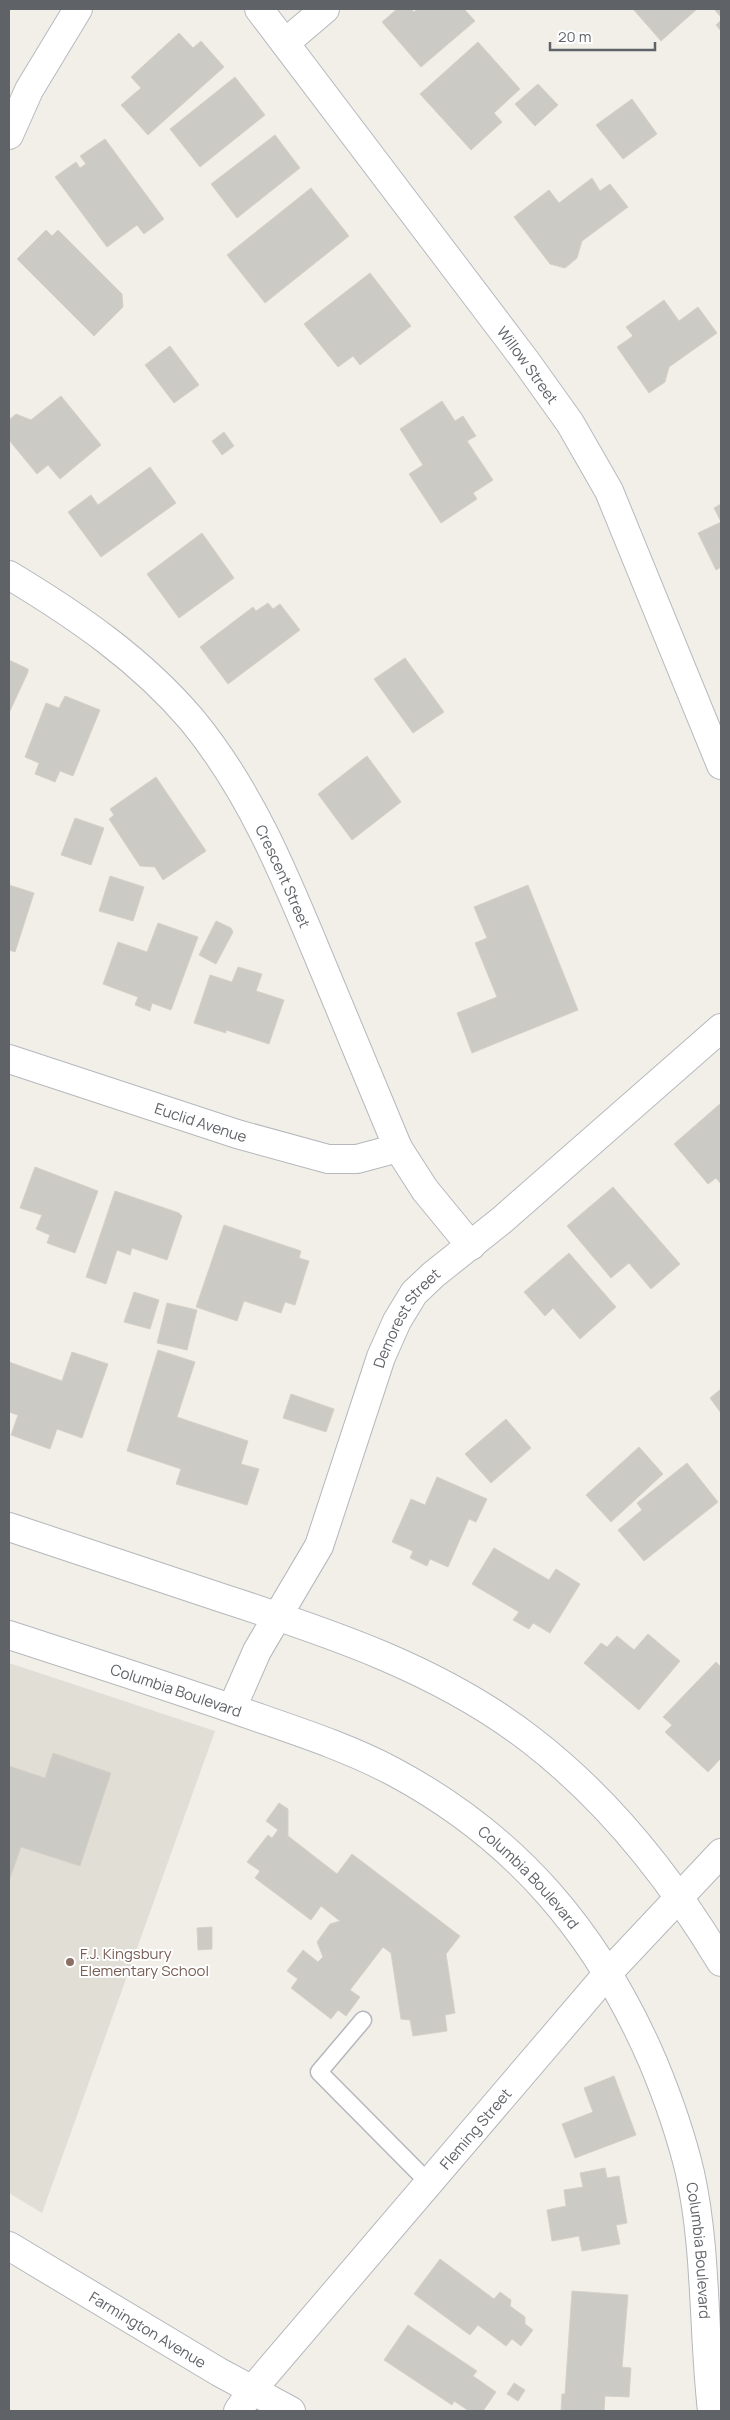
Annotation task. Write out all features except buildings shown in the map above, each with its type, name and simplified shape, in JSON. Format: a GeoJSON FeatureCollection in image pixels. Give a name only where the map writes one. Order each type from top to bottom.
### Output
{"type":"FeatureCollection","features":[{"type":"Feature","properties":{"kind":"street"},"geometry":{"type":"LineString","coordinates":[[9,135],[29,90],[78,9]]}},
{"type":"Feature","properties":{"kind":"street","name":"Willow Street"},"geometry":{"type":"LineString","coordinates":[[259,9],[525,360],[570,424],[609,492],[721,765]]}},
{"type":"Feature","properties":{"kind":"street"},"geometry":{"type":"LineString","coordinates":[[285,44],[325,9]]}},
{"type":"Feature","properties":{"kind":"street","name":"Crescent Street"},"geometry":{"type":"LineString","coordinates":[[9,575],[89,625],[133,660],[185,712],[223,762],[252,809],[280,862],[398,1148],[425,1190],[471,1246]]}},
{"type":"Feature","properties":{"kind":"street","name":"Demorest Street"},"geometry":{"type":"LineString","coordinates":[[232,1708],[257,1651],[319,1546],[381,1357],[397,1321],[414,1293],[471,1246],[721,1028]]}},
{"type":"Feature","properties":{"kind":"street","name":"Euclid Avenue"},"geometry":{"type":"LineString","coordinates":[[9,1059],[202,1123],[328,1160],[357,1159],[398,1148]]}},
{"type":"Feature","properties":{"kind":"street"},"geometry":{"type":"LineString","coordinates":[[9,1527],[278,1616],[362,1647],[445,1685],[512,1725],[552,1757],[602,1804],[646,1853],[680,1899],[721,1962]]}},
{"type":"Feature","properties":{"kind":"street","name":"Columbia Boulevard"},"geometry":{"type":"LineString","coordinates":[[9,1634],[232,1708],[352,1752],[395,1773],[449,1806],[502,1847],[552,1895],[588,1941],[608,1973],[632,2018],[659,2078],[677,2127],[690,2172],[698,2230],[712,2411]]}},
{"type":"Feature","properties":{"kind":"street","name":"Fleming Street"},"geometry":{"type":"LineString","coordinates":[[245,2401],[608,1973],[721,1854]]}},
{"type":"Feature","properties":{"kind":"street","name":"Farmington Avenue"},"geometry":{"type":"LineString","coordinates":[[9,2246],[245,2401],[290,2411]]}},
{"type":"Feature","properties":{"kind":"lane"},"geometry":{"type":"LineString","coordinates":[[363,2020],[319,2072],[429,2183]]}},
{"type":"Feature","properties":{"kind":"shaded area","name":"F.J. Kingsbury Elementary School"},"geometry":{"type":"Polygon","coordinates":[[[9,1663],[215,1731],[42,2213],[9,2193],[9,1663]]]}},
{"type":"Feature","properties":{"kind":"place","name":"F.J. Kingsbury Elementary School"},"geometry":{"type":"Point","coordinates":[70,1962]}}]}
